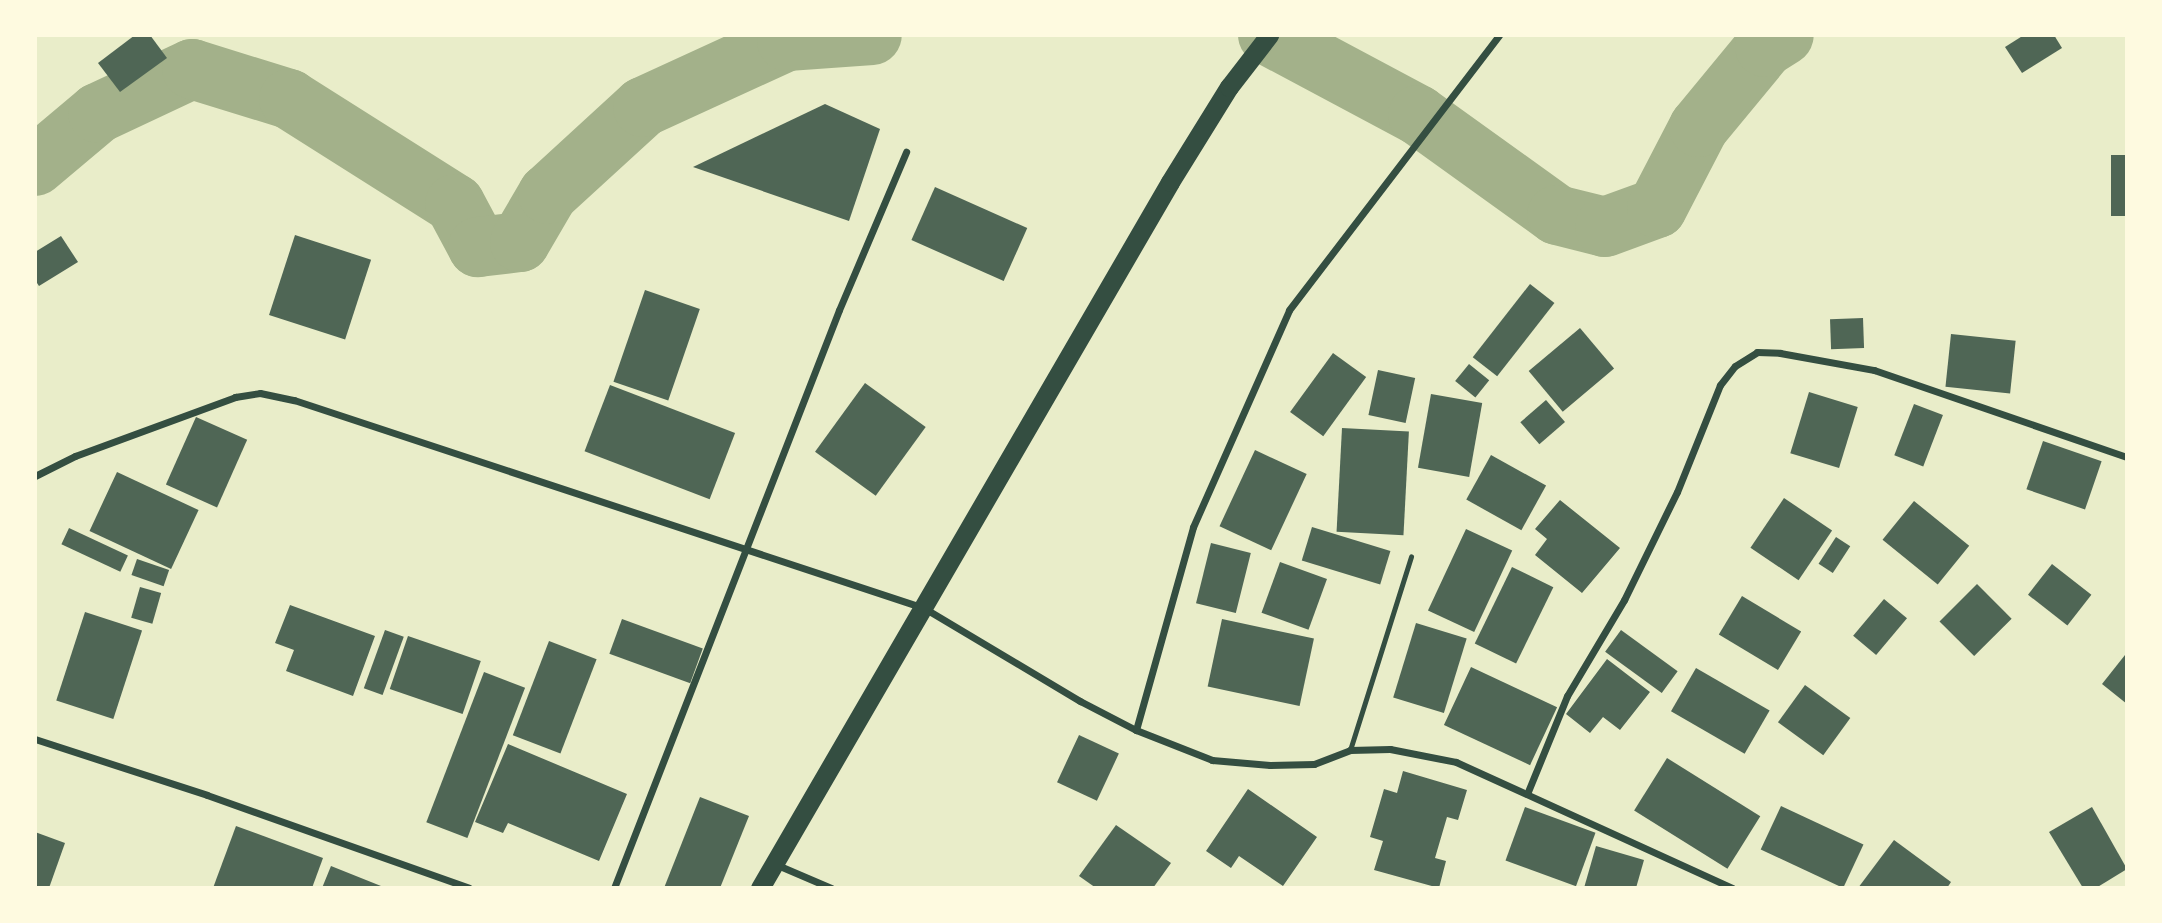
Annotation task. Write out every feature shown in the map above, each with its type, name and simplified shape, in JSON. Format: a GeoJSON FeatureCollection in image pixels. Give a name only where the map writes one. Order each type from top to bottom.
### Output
{"type":"FeatureCollection","features":[{"type":"Feature","properties":{"kind":"highway"},"geometry":{"type":"LineString","coordinates":[[761,888],[1170,182],[1229,87],[1269,35]]}},
{"type":"Feature","properties":{"kind":"street"},"geometry":{"type":"LineString","coordinates":[[1136,730],[1193,527],[1289,310],[1499,35]]}},
{"type":"Feature","properties":{"kind":"street"},"geometry":{"type":"LineString","coordinates":[[614,888],[839,310],[906,152]]}},
{"type":"Feature","properties":{"kind":"street"},"geometry":{"type":"LineString","coordinates":[[1527,794],[1567,696],[1625,600],[1677,492],[1720,385],[1735,366],[1757,352],[1780,353],[1874,370],[2127,457]]}},
{"type":"Feature","properties":{"kind":"street"},"geometry":{"type":"LineString","coordinates":[[35,476],[75,456],[235,397],[260,393],[294,400],[924,608],[1080,701],[1136,730],[1212,760],[1270,765],[1314,764],[1350,750],[1390,749],[1456,762],[1733,888]]}},
{"type":"Feature","properties":{"kind":"street"},"geometry":{"type":"LineString","coordinates":[[35,739],[207,795],[469,888]]}},
{"type":"Feature","properties":{"kind":"street"},"geometry":{"type":"LineString","coordinates":[[775,864],[831,888]]}},
{"type":"Feature","properties":{"kind":"lane"},"geometry":{"type":"LineString","coordinates":[[1350,750],[1411,556]]}},
{"type":"Feature","properties":{"kind":"building"},"geometry":{"type":"Polygon","coordinates":[[[135,35],[150,35],[167,58],[120,92],[98,63],[135,35]]]}},
{"type":"Feature","properties":{"kind":"building"},"geometry":{"type":"Polygon","coordinates":[[[2024,35],[2054,35],[2062,48],[2022,73],[2005,47],[2024,35]]]}},
{"type":"Feature","properties":{"kind":"building"},"geometry":{"type":"Polygon","coordinates":[[[825,104],[880,129],[849,221],[693,167],[825,104]]]}},
{"type":"Feature","properties":{"kind":"building"},"geometry":{"type":"Polygon","coordinates":[[[2111,155],[2127,155],[2127,216],[2111,216],[2111,155]]]}},
{"type":"Feature","properties":{"kind":"building"},"geometry":{"type":"Polygon","coordinates":[[[935,187],[1027,228],[1004,281],[911,240],[935,187]]]}},
{"type":"Feature","properties":{"kind":"building"},"geometry":{"type":"Polygon","coordinates":[[[295,235],[371,260],[345,340],[269,315],[295,235]]]}},
{"type":"Feature","properties":{"kind":"building"},"geometry":{"type":"Polygon","coordinates":[[[61,236],[78,262],[39,286],[35,280],[35,252],[61,236]]]}},
{"type":"Feature","properties":{"kind":"building"},"geometry":{"type":"Polygon","coordinates":[[[1530,284],[1554,303],[1497,376],[1473,357],[1530,284]]]}},
{"type":"Feature","properties":{"kind":"building"},"geometry":{"type":"Polygon","coordinates":[[[645,290],[700,309],[668,401],[613,382],[645,290]]]}},
{"type":"Feature","properties":{"kind":"building"},"geometry":{"type":"Polygon","coordinates":[[[1863,318],[1864,348],[1831,349],[1830,319],[1863,318]]]}},
{"type":"Feature","properties":{"kind":"building"},"geometry":{"type":"Polygon","coordinates":[[[1580,328],[1614,369],[1563,412],[1529,371],[1580,328]]]}},
{"type":"Feature","properties":{"kind":"building"},"geometry":{"type":"Polygon","coordinates":[[[1951,334],[2016,341],[2010,394],[1945,387],[1951,334]]]}},
{"type":"Feature","properties":{"kind":"building"},"geometry":{"type":"Polygon","coordinates":[[[1333,353],[1366,377],[1323,436],[1290,412],[1333,353]]]}},
{"type":"Feature","properties":{"kind":"building"},"geometry":{"type":"Polygon","coordinates":[[[1469,364],[1489,380],[1475,397],[1455,381],[1469,364]]]}},
{"type":"Feature","properties":{"kind":"building"},"geometry":{"type":"Polygon","coordinates":[[[1378,370],[1415,378],[1406,423],[1368,415],[1378,370]]]}},
{"type":"Feature","properties":{"kind":"building"},"geometry":{"type":"Polygon","coordinates":[[[865,383],[926,427],[876,496],[815,452],[865,383]]]}},
{"type":"Feature","properties":{"kind":"building"},"geometry":{"type":"Polygon","coordinates":[[[610,385],[735,433],[710,499],[585,451],[610,385]]]}},
{"type":"Feature","properties":{"kind":"building"},"geometry":{"type":"Polygon","coordinates":[[[1809,392],[1858,407],[1839,468],[1790,453],[1809,392]]]}},
{"type":"Feature","properties":{"kind":"building"},"geometry":{"type":"Polygon","coordinates":[[[1431,394],[1482,403],[1469,477],[1418,468],[1431,394]]]}},
{"type":"Feature","properties":{"kind":"building"},"geometry":{"type":"Polygon","coordinates":[[[1546,400],[1565,422],[1539,444],[1520,422],[1546,400]]]}},
{"type":"Feature","properties":{"kind":"building"},"geometry":{"type":"Polygon","coordinates":[[[1914,404],[1943,415],[1923,466],[1894,455],[1914,404]]]}},
{"type":"Feature","properties":{"kind":"building"},"geometry":{"type":"Polygon","coordinates":[[[196,417],[247,440],[217,507],[166,485],[196,417]]]}},
{"type":"Feature","properties":{"kind":"building"},"geometry":{"type":"Polygon","coordinates":[[[1342,428],[1409,432],[1403,535],[1337,532],[1342,428]]]}},
{"type":"Feature","properties":{"kind":"building"},"geometry":{"type":"Polygon","coordinates":[[[2043,441],[2102,461],[2085,509],[2026,489],[2043,441]]]}},
{"type":"Feature","properties":{"kind":"building"},"geometry":{"type":"Polygon","coordinates":[[[1255,450],[1307,474],[1271,550],[1220,526],[1255,450]]]}},
{"type":"Feature","properties":{"kind":"building"},"geometry":{"type":"Polygon","coordinates":[[[1491,455],[1546,486],[1521,530],[1466,500],[1491,455]]]}},
{"type":"Feature","properties":{"kind":"building"},"geometry":{"type":"Polygon","coordinates":[[[117,472],[199,510],[171,569],[90,531],[117,472]]]}},
{"type":"Feature","properties":{"kind":"building"},"geometry":{"type":"Polygon","coordinates":[[[1784,498],[1832,530],[1799,580],[1750,548],[1784,498]]]}},
{"type":"Feature","properties":{"kind":"building"},"geometry":{"type":"Polygon","coordinates":[[[1560,500],[1620,548],[1582,593],[1535,555],[1547,539],[1535,529],[1560,500]]]}},
{"type":"Feature","properties":{"kind":"building"},"geometry":{"type":"Polygon","coordinates":[[[1914,501],[1969,546],[1938,585],[1883,540],[1914,501]]]}},
{"type":"Feature","properties":{"kind":"building"},"geometry":{"type":"Polygon","coordinates":[[[1312,527],[1390,551],[1380,584],[1302,560],[1312,527]]]}},
{"type":"Feature","properties":{"kind":"building"},"geometry":{"type":"Polygon","coordinates":[[[69,528],[128,555],[120,572],[61,544],[69,528]]]}},
{"type":"Feature","properties":{"kind":"building"},"geometry":{"type":"Polygon","coordinates":[[[1466,529],[1512,551],[1474,632],[1428,611],[1466,529]]]}},
{"type":"Feature","properties":{"kind":"building"},"geometry":{"type":"Polygon","coordinates":[[[1836,537],[1850,546],[1833,573],[1819,564],[1836,537]]]}},
{"type":"Feature","properties":{"kind":"building"},"geometry":{"type":"Polygon","coordinates":[[[1211,543],[1251,553],[1236,613],[1196,603],[1211,543]]]}},
{"type":"Feature","properties":{"kind":"building"},"geometry":{"type":"Polygon","coordinates":[[[137,559],[169,570],[164,586],[131,575],[137,559]]]}},
{"type":"Feature","properties":{"kind":"building"},"geometry":{"type":"Polygon","coordinates":[[[1280,562],[1327,579],[1309,630],[1262,613],[1280,562]]]}},
{"type":"Feature","properties":{"kind":"building"},"geometry":{"type":"Polygon","coordinates":[[[2052,564],[2091,595],[2067,626],[2028,595],[2052,564]]]}},
{"type":"Feature","properties":{"kind":"building"},"geometry":{"type":"Polygon","coordinates":[[[1512,567],[1553,587],[1516,664],[1475,643],[1512,567]]]}},
{"type":"Feature","properties":{"kind":"building"},"geometry":{"type":"Polygon","coordinates":[[[1977,584],[2012,619],[1974,656],[1940,621],[1977,584]]]}},
{"type":"Feature","properties":{"kind":"building"},"geometry":{"type":"Polygon","coordinates":[[[140,587],[161,593],[152,624],[131,618],[140,587]]]}},
{"type":"Feature","properties":{"kind":"building"},"geometry":{"type":"Polygon","coordinates":[[[1742,596],[1801,632],[1778,670],[1719,635],[1742,596]]]}},
{"type":"Feature","properties":{"kind":"building"},"geometry":{"type":"Polygon","coordinates":[[[1884,599],[1907,618],[1876,655],[1853,636],[1884,599]]]}},
{"type":"Feature","properties":{"kind":"building"},"geometry":{"type":"Polygon","coordinates":[[[290,605],[375,636],[353,696],[286,671],[294,650],[275,643],[290,605]]]}},
{"type":"Feature","properties":{"kind":"building"},"geometry":{"type":"Polygon","coordinates":[[[85,612],[142,631],[113,719],[56,700],[85,612]]]}},
{"type":"Feature","properties":{"kind":"building"},"geometry":{"type":"Polygon","coordinates":[[[622,619],[703,648],[690,683],[609,654],[622,619]]]}},
{"type":"Feature","properties":{"kind":"building"},"geometry":{"type":"Polygon","coordinates":[[[1222,619],[1314,639],[1300,706],[1208,686],[1222,619]]]}},
{"type":"Feature","properties":{"kind":"building"},"geometry":{"type":"Polygon","coordinates":[[[1416,623],[1467,638],[1444,713],[1393,698],[1416,623]]]}},
{"type":"Feature","properties":{"kind":"building"},"geometry":{"type":"Polygon","coordinates":[[[385,630],[404,637],[383,695],[364,688],[385,630]]]}},
{"type":"Feature","properties":{"kind":"building"},"geometry":{"type":"Polygon","coordinates":[[[1621,630],[1678,671],[1662,693],[1605,652],[1621,630]]]}},
{"type":"Feature","properties":{"kind":"building"},"geometry":{"type":"Polygon","coordinates":[[[408,636],[481,661],[463,714],[390,689],[408,636]]]}},
{"type":"Feature","properties":{"kind":"building"},"geometry":{"type":"Polygon","coordinates":[[[549,641],[597,659],[560,754],[513,735],[549,641]]]}},
{"type":"Feature","properties":{"kind":"building"},"geometry":{"type":"Polygon","coordinates":[[[2125,655],[2127,657],[2127,704],[2102,684],[2125,655]]]}},
{"type":"Feature","properties":{"kind":"building"},"geometry":{"type":"Polygon","coordinates":[[[1607,659],[1650,692],[1620,730],[1603,717],[1590,733],[1566,714],[1607,659]]]}},
{"type":"Feature","properties":{"kind":"building"},"geometry":{"type":"Polygon","coordinates":[[[1471,667],[1557,707],[1530,765],[1444,725],[1471,667]]]}},
{"type":"Feature","properties":{"kind":"building"},"geometry":{"type":"Polygon","coordinates":[[[1696,668],[1770,711],[1745,754],[1671,711],[1696,668]]]}},
{"type":"Feature","properties":{"kind":"building"},"geometry":{"type":"Polygon","coordinates":[[[484,672],[525,688],[467,838],[426,822],[484,672]]]}},
{"type":"Feature","properties":{"kind":"building"},"geometry":{"type":"Polygon","coordinates":[[[1805,685],[1850,718],[1823,755],[1778,722],[1805,685]]]}},
{"type":"Feature","properties":{"kind":"building"},"geometry":{"type":"Polygon","coordinates":[[[1079,735],[1119,754],[1097,801],[1057,782],[1079,735]]]}},
{"type":"Feature","properties":{"kind":"building"},"geometry":{"type":"Polygon","coordinates":[[[508,744],[627,794],[599,861],[508,823],[503,833],[475,822],[508,744]]]}},
{"type":"Feature","properties":{"kind":"building"},"geometry":{"type":"Polygon","coordinates":[[[1667,758],[1760,816],[1727,869],[1634,811],[1667,758]]]}},
{"type":"Feature","properties":{"kind":"building"},"geometry":{"type":"Polygon","coordinates":[[[1403,771],[1467,790],[1458,820],[1447,817],[1435,858],[1446,861],[1439,888],[1374,870],[1383,841],[1370,837],[1384,789],[1397,793],[1403,771]]]}},
{"type":"Feature","properties":{"kind":"building"},"geometry":{"type":"Polygon","coordinates":[[[1248,789],[1317,837],[1283,886],[1239,856],[1231,868],[1206,851],[1248,789]]]}},
{"type":"Feature","properties":{"kind":"building"},"geometry":{"type":"Polygon","coordinates":[[[700,797],[749,816],[720,888],[664,888],[700,797]]]}},
{"type":"Feature","properties":{"kind":"building"},"geometry":{"type":"Polygon","coordinates":[[[1781,806],[1863,844],[1843,888],[1761,850],[1781,806]]]}},
{"type":"Feature","properties":{"kind":"building"},"geometry":{"type":"Polygon","coordinates":[[[1525,807],[1595,833],[1576,886],[1506,861],[1525,807]]]}},
{"type":"Feature","properties":{"kind":"building"},"geometry":{"type":"Polygon","coordinates":[[[2092,807],[2127,869],[2096,888],[2083,888],[2049,832],[2092,807]]]}},
{"type":"Feature","properties":{"kind":"building"},"geometry":{"type":"Polygon","coordinates":[[[1116,825],[1171,863],[1153,888],[1096,888],[1079,876],[1116,825]]]}},
{"type":"Feature","properties":{"kind":"building"},"geometry":{"type":"Polygon","coordinates":[[[236,826],[323,858],[312,888],[213,888],[236,826]]]}},
{"type":"Feature","properties":{"kind":"building"},"geometry":{"type":"Polygon","coordinates":[[[35,832],[65,843],[49,888],[35,888],[35,832]]]}},
{"type":"Feature","properties":{"kind":"building"},"geometry":{"type":"Polygon","coordinates":[[[1894,840],[1951,882],[1947,888],[1858,888],[1894,840]]]}},
{"type":"Feature","properties":{"kind":"building"},"geometry":{"type":"Polygon","coordinates":[[[1596,846],[1644,860],[1636,888],[1584,888],[1596,846]]]}},
{"type":"Feature","properties":{"kind":"building"},"geometry":{"type":"Polygon","coordinates":[[[331,866],[386,888],[322,888],[331,866]]]}},
{"type":"Feature","properties":{"kind":"waterway"},"geometry":{"type":"LineString","coordinates":[[35,166],[98,113],[192,69],[289,99],[455,204],[478,247],[520,242],[548,194],[643,107],[787,41],[872,35]]}},
{"type":"Feature","properties":{"kind":"waterway"},"geometry":{"type":"LineString","coordinates":[[1268,35],[1418,115],[1557,215],[1605,227],[1657,208],[1699,127],[1765,47],[1784,35]]}}]}
